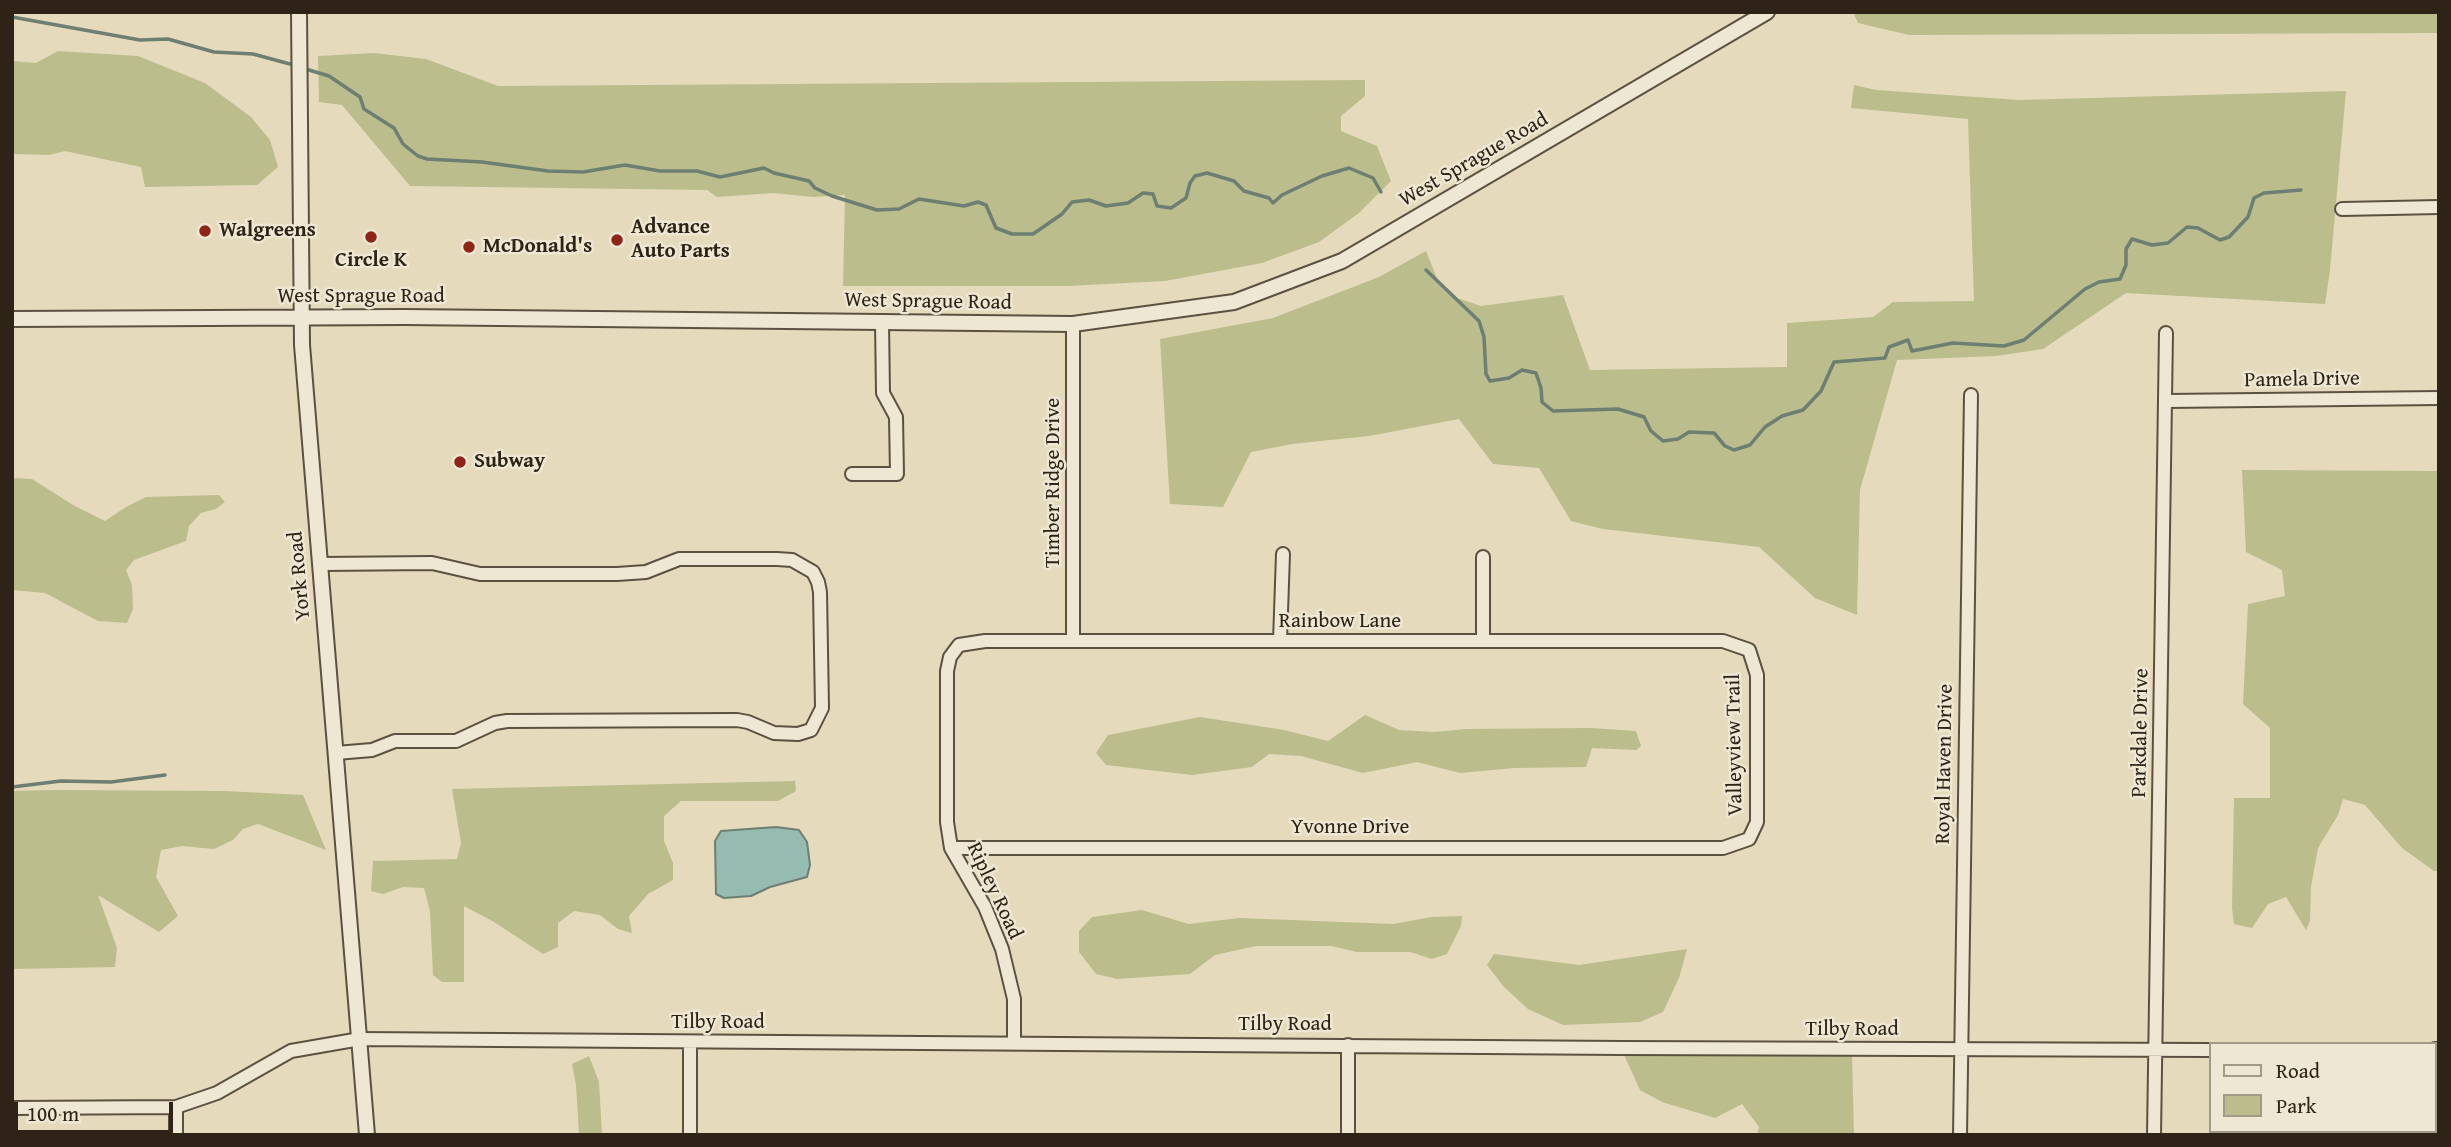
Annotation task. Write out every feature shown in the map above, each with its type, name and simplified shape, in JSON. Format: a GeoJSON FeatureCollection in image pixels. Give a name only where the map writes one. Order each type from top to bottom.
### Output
{"type":"FeatureCollection","features":[{"type":"Feature","properties":{"kind":"street","name":"York Road"},"geometry":{"type":"LineString","coordinates":[[299,12],[302,345],[368,1135]]}},
{"type":"Feature","properties":{"kind":"street","name":"West Sprague Road"},"geometry":{"type":"LineString","coordinates":[[12,319],[302,317],[1073,324],[1234,302],[1342,261],[1767,12]]}},
{"type":"Feature","properties":{"kind":"street"},"geometry":{"type":"LineString","coordinates":[[2342,209],[2439,207]]}},
{"type":"Feature","properties":{"kind":"street"},"geometry":{"type":"LineString","coordinates":[[852,474],[897,474],[896,417],[883,393],[882,322]]}},
{"type":"Feature","properties":{"kind":"street","name":"Timber Ridge Drive"},"geometry":{"type":"LineString","coordinates":[[1073,324],[1073,641]]}},
{"type":"Feature","properties":{"kind":"street","name":"Parkdale Drive"},"geometry":{"type":"LineString","coordinates":[[2154,1135],[2166,333]]}},
{"type":"Feature","properties":{"kind":"street","name":"Royal Haven Drive"},"geometry":{"type":"LineString","coordinates":[[1959,1135],[1971,395]]}},
{"type":"Feature","properties":{"kind":"street","name":"Pamela Drive"},"geometry":{"type":"LineString","coordinates":[[2167,401],[2439,398]]}},
{"type":"Feature","properties":{"kind":"street"},"geometry":{"type":"LineString","coordinates":[[1280,641],[1283,554]]}},
{"type":"Feature","properties":{"kind":"street"},"geometry":{"type":"LineString","coordinates":[[1483,557],[1483,641]]}},
{"type":"Feature","properties":{"kind":"street"},"geometry":{"type":"LineString","coordinates":[[321,564],[432,563],[480,574],[617,574],[646,572],[679,559],[777,559],[792,560],[813,572],[820,592],[821,708],[811,730],[798,734],[774,733],[737,720],[507,721],[495,723],[456,741],[395,741],[372,750],[336,753]]}},
{"type":"Feature","properties":{"kind":"street","name":"Rainbow Lane"},"geometry":{"type":"LineString","coordinates":[[947,671],[950,657],[959,645],[985,641],[1723,641],[1749,650]]}},
{"type":"Feature","properties":{"kind":"street","name":"Valleyview Trail"},"geometry":{"type":"LineString","coordinates":[[1749,650],[1757,675],[1757,822],[1749,839]]}},
{"type":"Feature","properties":{"kind":"street","name":"Ripley Road"},"geometry":{"type":"LineString","coordinates":[[947,671],[947,822],[951,848],[985,906],[1002,948],[1014,999],[1014,1042]]}},
{"type":"Feature","properties":{"kind":"street","name":"Yvonne Drive"},"geometry":{"type":"LineString","coordinates":[[951,848],[1723,848],[1749,839]]}},
{"type":"Feature","properties":{"kind":"street","name":"Tilby Road"},"geometry":{"type":"LineString","coordinates":[[12,1108],[176,1107],[217,1093],[290,1051],[359,1039],[1960,1050],[2210,1049]]}},
{"type":"Feature","properties":{"kind":"street"},"geometry":{"type":"LineString","coordinates":[[690,1042],[690,1135]]}},
{"type":"Feature","properties":{"kind":"street"},"geometry":{"type":"LineString","coordinates":[[1348,1045],[1348,1135]]}},
{"type":"Feature","properties":{"kind":"street"},"geometry":{"type":"LineString","coordinates":[[176,1107],[176,1135]]}},
{"type":"Feature","properties":{"kind":"green space"},"geometry":{"type":"Polygon","coordinates":[[[1853,12],[2439,12],[2439,33],[1909,35],[1858,23],[1853,12]]]}},
{"type":"Feature","properties":{"kind":"green space"},"geometry":{"type":"Polygon","coordinates":[[[58,51],[138,56],[205,83],[251,117],[270,140],[278,167],[257,185],[145,187],[141,167],[65,151],[49,155],[12,154],[12,61],[36,63],[58,51]]]}},
{"type":"Feature","properties":{"kind":"green space"},"geometry":{"type":"Polygon","coordinates":[[[374,53],[426,59],[498,86],[1365,80],[1365,96],[1341,116],[1341,131],[1377,146],[1391,181],[1359,213],[1319,242],[1262,263],[1165,281],[1068,286],[843,286],[845,195],[813,197],[773,193],[717,197],[707,190],[410,186],[342,105],[319,102],[318,56],[374,53]]]}},
{"type":"Feature","properties":{"kind":"green space"},"geometry":{"type":"Polygon","coordinates":[[[1854,85],[1876,90],[2019,100],[2346,91],[2325,304],[2126,293],[2043,349],[1996,356],[1897,360],[1860,490],[1857,615],[1815,598],[1759,547],[1603,529],[1571,521],[1539,468],[1493,464],[1459,419],[1369,436],[1292,444],[1251,452],[1223,507],[1170,504],[1160,339],[1273,318],[1379,277],[1426,251],[1438,281],[1457,298],[1481,306],[1563,295],[1590,370],[1787,367],[1787,323],[1873,317],[1893,302],[1974,301],[1968,119],[1851,108],[1854,85]]]}},
{"type":"Feature","properties":{"kind":"green space"},"geometry":{"type":"Polygon","coordinates":[[[2242,470],[2439,471],[2439,871],[2434,871],[2402,848],[2365,805],[2343,799],[2338,815],[2318,848],[2311,887],[2310,921],[2306,930],[2286,897],[2268,904],[2252,928],[2234,924],[2234,798],[2270,798],[2270,728],[2243,704],[2248,604],[2285,596],[2282,570],[2246,552],[2242,470]]]}},
{"type":"Feature","properties":{"kind":"green space"},"geometry":{"type":"Polygon","coordinates":[[[12,478],[32,479],[105,521],[146,497],[219,495],[225,502],[216,509],[201,513],[189,526],[186,541],[134,560],[126,570],[132,585],[133,609],[127,623],[98,621],[45,593],[12,590],[12,478]]]}},
{"type":"Feature","properties":{"kind":"green space"},"geometry":{"type":"Polygon","coordinates":[[[1365,715],[1399,730],[1435,732],[1466,729],[1591,728],[1636,731],[1641,746],[1636,750],[1592,748],[1586,767],[1515,768],[1460,773],[1417,762],[1363,773],[1301,756],[1269,754],[1252,767],[1192,775],[1106,765],[1096,753],[1108,735],[1200,717],[1284,730],[1328,741],[1365,715]]]}},
{"type":"Feature","properties":{"kind":"green space"},"geometry":{"type":"Polygon","coordinates":[[[795,781],[796,791],[778,801],[681,801],[664,816],[664,841],[673,863],[673,880],[648,894],[629,916],[632,933],[618,929],[600,915],[574,911],[558,923],[558,947],[543,954],[464,906],[464,982],[442,982],[433,975],[430,911],[424,888],[403,887],[383,894],[371,891],[373,861],[457,859],[461,843],[452,789],[795,781]]]}},
{"type":"Feature","properties":{"kind":"green space"},"geometry":{"type":"Polygon","coordinates":[[[12,791],[225,791],[303,795],[326,850],[258,824],[243,829],[233,840],[214,849],[182,846],[161,850],[156,877],[178,916],[159,932],[98,895],[117,948],[115,967],[12,969],[12,791]]]}},
{"type":"Feature","properties":{"kind":"green space"},"geometry":{"type":"Polygon","coordinates":[[[1142,910],[1189,924],[1239,918],[1393,924],[1432,917],[1462,916],[1461,926],[1447,954],[1432,959],[1410,952],[1357,952],[1331,946],[1256,946],[1215,955],[1190,974],[1117,979],[1096,974],[1079,952],[1079,931],[1092,917],[1142,910]]]}},
{"type":"Feature","properties":{"kind":"green space"},"geometry":{"type":"Polygon","coordinates":[[[1687,949],[1679,978],[1663,1012],[1640,1022],[1563,1025],[1528,1009],[1504,987],[1487,965],[1494,954],[1579,965],[1687,949]]]}},
{"type":"Feature","properties":{"kind":"green space"},"geometry":{"type":"Polygon","coordinates":[[[1624,1055],[1852,1055],[1854,1135],[1757,1135],[1759,1127],[1742,1104],[1715,1118],[1662,1102],[1640,1090],[1624,1055]]]}},
{"type":"Feature","properties":{"kind":"green space"},"geometry":{"type":"Polygon","coordinates":[[[589,1056],[599,1082],[602,1135],[579,1135],[572,1064],[589,1056]]]}},
{"type":"Feature","properties":{"kind":"water"},"geometry":{"type":"Polygon","coordinates":[[[776,827],[799,830],[807,842],[810,865],[807,877],[770,887],[751,896],[724,898],[716,894],[715,841],[721,831],[776,827]]]}},
{"type":"Feature","properties":{"kind":"waterway"},"geometry":{"type":"LineString","coordinates":[[12,17],[140,40],[168,39],[214,52],[253,54],[290,64]]}},
{"type":"Feature","properties":{"kind":"waterway"},"geometry":{"type":"LineString","coordinates":[[309,70],[329,76],[360,97],[364,109],[394,128],[403,144],[418,156],[427,159],[482,162],[548,171],[583,172],[625,165],[660,171],[697,171],[720,177],[764,168],[809,181],[815,188],[832,196],[877,210],[899,209],[919,199],[964,206],[978,202],[986,205],[996,228],[1012,234],[1033,234],[1062,214],[1072,202],[1089,200],[1106,206],[1128,203],[1143,193],[1153,194],[1157,206],[1171,208],[1186,198],[1195,176],[1207,173],[1234,181],[1244,191],[1269,198],[1273,203],[1282,195],[1322,176],[1349,168],[1373,178],[1381,192]]}},
{"type":"Feature","properties":{"kind":"waterway"},"geometry":{"type":"LineString","coordinates":[[1426,270],[1479,321],[1484,337],[1486,374],[1490,381],[1509,378],[1522,370],[1536,373],[1542,402],[1553,411],[1618,409],[1644,417],[1651,431],[1663,441],[1678,439],[1689,432],[1714,433],[1725,446],[1734,450],[1750,445],[1765,427],[1782,416],[1803,410],[1821,391],[1834,362],[1885,358],[1889,347],[1908,340],[1912,351],[1953,343],[2004,346],[2024,340],[2085,289],[2099,282],[2120,279],[2126,265],[2126,249],[2132,239],[2152,245],[2168,243],[2187,227],[2198,228],[2220,240],[2229,237],[2248,217],[2254,198],[2264,193],[2301,190]]}},
{"type":"Feature","properties":{"kind":"waterway"},"geometry":{"type":"LineString","coordinates":[[12,787],[61,781],[111,782],[165,775]]}},
{"type":"Feature","properties":{"kind":"place","name":"Walgreens"},"geometry":{"type":"Point","coordinates":[205,231]}},
{"type":"Feature","properties":{"kind":"place","name":"Circle K"},"geometry":{"type":"Point","coordinates":[371,237]}},
{"type":"Feature","properties":{"kind":"place","name":"Advance Auto Parts"},"geometry":{"type":"Point","coordinates":[617,240]}},
{"type":"Feature","properties":{"kind":"place","name":"McDonald's"},"geometry":{"type":"Point","coordinates":[469,247]}},
{"type":"Feature","properties":{"kind":"place","name":"Subway"},"geometry":{"type":"Point","coordinates":[460,462]}}]}
